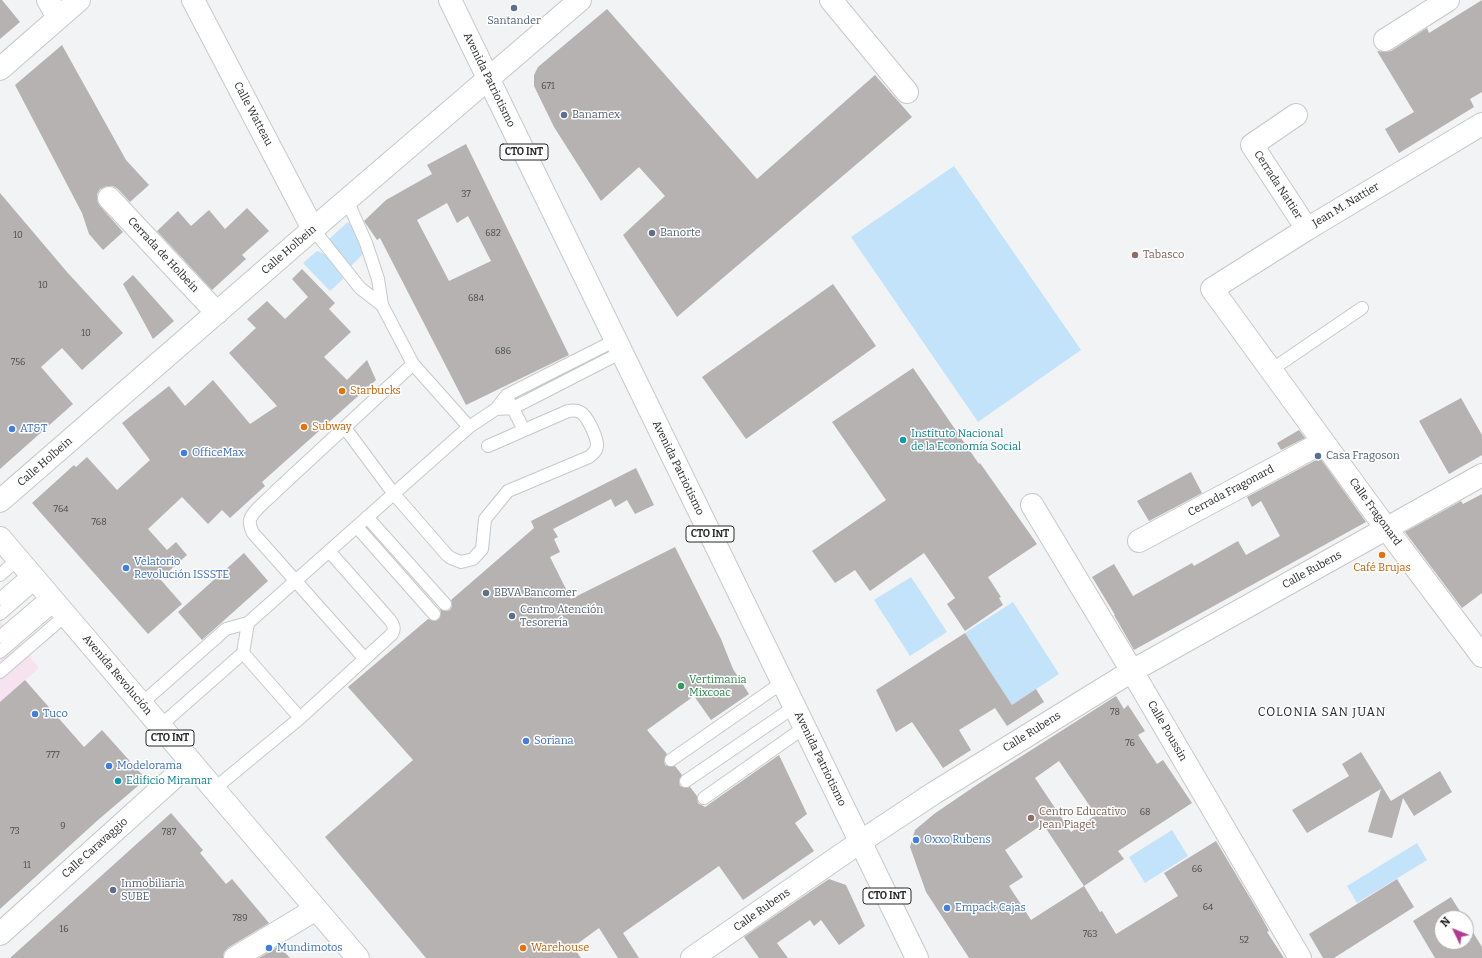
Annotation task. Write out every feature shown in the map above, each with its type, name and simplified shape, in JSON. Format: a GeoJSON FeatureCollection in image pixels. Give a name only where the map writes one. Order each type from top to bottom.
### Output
{"type":"FeatureCollection","features":[{"type":"Feature","properties":{"kind":"street"},"geometry":{"type":"LineString","coordinates":[[0,69],[53,9],[79,0]]}},
{"type":"Feature","properties":{"kind":"street","name":"Calle Watteau"},"geometry":{"type":"LineString","coordinates":[[193,0],[313,229]]}},
{"type":"Feature","properties":{"kind":"street","name":"Avenida Patriotismo"},"geometry":{"type":"LineString","coordinates":[[450,0],[917,958]]}},
{"type":"Feature","properties":{"kind":"street","name":"Calle Holbein"},"geometry":{"type":"LineString","coordinates":[[0,501],[313,229],[580,0]]}},
{"type":"Feature","properties":{"kind":"street"},"geometry":{"type":"LineString","coordinates":[[831,0],[907,92]]}},
{"type":"Feature","properties":{"kind":"street"},"geometry":{"type":"LineString","coordinates":[[1385,40],[1448,0]]}},
{"type":"Feature","properties":{"kind":"street","name":"Cerrada Nattier"},"geometry":{"type":"LineString","coordinates":[[1296,115],[1252,145],[1307,229]]}},
{"type":"Feature","properties":{"kind":"street","name":"Jean M. Nattier"},"geometry":{"type":"LineString","coordinates":[[1212,289],[1307,229],[1482,124]]}},
{"type":"Feature","properties":{"kind":"street","name":"Cerrada de Holbein"},"geometry":{"type":"LineString","coordinates":[[109,198],[217,313]]}},
{"type":"Feature","properties":{"kind":"street","name":"Calle Fragonard"},"geometry":{"type":"LineString","coordinates":[[1212,289],[1386,528],[1482,656]]}},
{"type":"Feature","properties":{"kind":"street","name":"Cerrada Fragonard"},"geometry":{"type":"LineString","coordinates":[[1139,541],[1323,442]]}},
{"type":"Feature","properties":{"kind":"street","name":"Calle Rubens"},"geometry":{"type":"LineString","coordinates":[[692,958],[860,842],[934,793],[1132,671],[1482,475]]}},
{"type":"Feature","properties":{"kind":"street","name":"Calle Poussin"},"geometry":{"type":"LineString","coordinates":[[1032,505],[1132,671],[1300,958]]}},
{"type":"Feature","properties":{"kind":"street","name":"Avenida Revolución"},"geometry":{"type":"LineString","coordinates":[[25,569],[358,958]]}},
{"type":"Feature","properties":{"kind":"street","name":"Calle Caravaggio"},"geometry":{"type":"LineString","coordinates":[[0,934],[191,762]]}},
{"type":"Feature","properties":{"kind":"street"},"geometry":{"type":"LineString","coordinates":[[235,958],[316,909]]}},
{"type":"Feature","properties":{"kind":"lane"},"geometry":{"type":"LineString","coordinates":[[347,200],[366,243],[378,279],[382,305],[413,364],[469,427]]}},
{"type":"Feature","properties":{"kind":"lane"},"geometry":{"type":"LineString","coordinates":[[313,229],[360,288],[382,305]]}},
{"type":"Feature","properties":{"kind":"lane"},"geometry":{"type":"LineString","coordinates":[[1271,370],[1362,308]]}},
{"type":"Feature","properties":{"kind":"lane"},"geometry":{"type":"LineString","coordinates":[[141,704],[226,629],[248,623],[469,427],[496,409],[507,395],[619,346]]}},
{"type":"Feature","properties":{"kind":"lane"},"geometry":{"type":"LineString","coordinates":[[496,409],[513,408],[619,346]]}},
{"type":"Feature","properties":{"kind":"lane"},"geometry":{"type":"LineString","coordinates":[[365,659],[253,533],[250,526],[250,519],[276,491],[413,364]]}},
{"type":"Feature","properties":{"kind":"lane"},"geometry":{"type":"LineString","coordinates":[[507,395],[524,430]]}},
{"type":"Feature","properties":{"kind":"lane"},"geometry":{"type":"LineString","coordinates":[[345,428],[394,494],[447,555],[456,561],[467,562],[478,555],[484,543],[485,519],[508,491],[589,457],[595,452],[597,445],[596,438],[586,418],[582,412],[575,410],[568,411],[488,446]]}},
{"type":"Feature","properties":{"kind":"lane"},"geometry":{"type":"LineString","coordinates":[[367,517],[446,604]]}},
{"type":"Feature","properties":{"kind":"lane"},"geometry":{"type":"LineString","coordinates":[[356,527],[434,614]]}},
{"type":"Feature","properties":{"kind":"lane"},"geometry":{"type":"LineString","coordinates":[[214,789],[300,718],[392,634],[394,628],[393,624],[329,551]]}},
{"type":"Feature","properties":{"kind":"lane"},"geometry":{"type":"LineString","coordinates":[[0,575],[25,569]]}},
{"type":"Feature","properties":{"kind":"lane"},"geometry":{"type":"LineString","coordinates":[[0,599],[25,569]]}},
{"type":"Feature","properties":{"kind":"lane"},"geometry":{"type":"LineString","coordinates":[[0,614],[25,569]]}},
{"type":"Feature","properties":{"kind":"lane"},"geometry":{"type":"LineString","coordinates":[[0,637],[25,569]]}},
{"type":"Feature","properties":{"kind":"lane"},"geometry":{"type":"LineString","coordinates":[[0,652],[25,569]]}},
{"type":"Feature","properties":{"kind":"lane"},"geometry":{"type":"LineString","coordinates":[[0,672],[25,569]]}},
{"type":"Feature","properties":{"kind":"lane"},"geometry":{"type":"LineString","coordinates":[[160,726],[243,653],[248,623]]}},
{"type":"Feature","properties":{"kind":"lane"},"geometry":{"type":"LineString","coordinates":[[243,653],[300,718]]}},
{"type":"Feature","properties":{"kind":"lane"},"geometry":{"type":"LineString","coordinates":[[671,760],[783,682]]}},
{"type":"Feature","properties":{"kind":"lane"},"geometry":{"type":"LineString","coordinates":[[686,781],[794,707]]}},
{"type":"Feature","properties":{"kind":"lane"},"geometry":{"type":"LineString","coordinates":[[704,798],[805,727]]}},
{"type":"Feature","properties":{"kind":"shaded area"},"geometry":{"type":"Polygon","coordinates":[[[954,166],[1081,350],[978,422],[851,237],[954,166]]]}},
{"type":"Feature","properties":{"kind":"shaded area"},"geometry":{"type":"Polygon","coordinates":[[[348,222],[352,226],[363,254],[350,267],[328,240],[348,222]]]}},
{"type":"Feature","properties":{"kind":"shaded area"},"geometry":{"type":"Polygon","coordinates":[[[317,251],[334,261],[343,279],[330,291],[303,263],[317,251]]]}},
{"type":"Feature","properties":{"kind":"shaded area"},"geometry":{"type":"Polygon","coordinates":[[[911,577],[947,632],[910,656],[874,600],[911,577]]]}},
{"type":"Feature","properties":{"kind":"shaded area"},"geometry":{"type":"Polygon","coordinates":[[[1013,602],[1059,674],[1012,705],[965,633],[1013,602]]]}},
{"type":"Feature","properties":{"kind":"shaded area"},"geometry":{"type":"Polygon","coordinates":[[[0,621],[39,668],[0,702],[0,621]]]}},
{"type":"Feature","properties":{"kind":"shaded area"},"geometry":{"type":"Polygon","coordinates":[[[1172,830],[1188,856],[1145,883],[1129,857],[1172,830]]]}},
{"type":"Feature","properties":{"kind":"shaded area"},"geometry":{"type":"Polygon","coordinates":[[[1417,843],[1427,860],[1357,903],[1347,886],[1417,843]]]}},
{"type":"Feature","properties":{"kind":"building"},"geometry":{"type":"Polygon","coordinates":[[[0,0],[2,0],[20,22],[0,39],[0,0]]]}},
{"type":"Feature","properties":{"kind":"building"},"geometry":{"type":"Polygon","coordinates":[[[1482,0],[1482,92],[1470,99],[1474,107],[1399,153],[1385,129],[1414,112],[1377,51],[1391,51],[1427,28],[1429,33],[1482,0]]]}},
{"type":"Feature","properties":{"kind":"building"},"geometry":{"type":"Polygon","coordinates":[[[607,9],[757,179],[875,75],[912,117],[677,317],[623,235],[665,196],[639,167],[601,201],[554,127],[534,86],[534,75],[538,67],[607,9]]]}},
{"type":"Feature","properties":{"kind":"building"},"geometry":{"type":"Polygon","coordinates":[[[62,45],[126,160],[149,185],[130,202],[118,189],[113,186],[107,186],[100,189],[97,194],[97,200],[100,206],[123,232],[103,250],[89,234],[82,213],[15,85],[62,45]]]}},
{"type":"Feature","properties":{"kind":"building"},"geometry":{"type":"Polygon","coordinates":[[[466,144],[569,355],[466,405],[380,238],[377,240],[364,221],[386,200],[432,174],[427,165],[466,144]],[[447,203],[417,220],[449,281],[491,261],[468,216],[457,223],[447,203]]]}},
{"type":"Feature","properties":{"kind":"building"},"geometry":{"type":"Polygon","coordinates":[[[0,193],[67,272],[123,333],[82,370],[62,348],[41,367],[73,404],[0,469],[0,193]]]}},
{"type":"Feature","properties":{"kind":"building"},"geometry":{"type":"Polygon","coordinates":[[[247,208],[269,231],[242,255],[246,259],[212,290],[157,231],[178,211],[191,226],[209,210],[225,229],[247,208]]]}},
{"type":"Feature","properties":{"kind":"building"},"geometry":{"type":"Polygon","coordinates":[[[302,269],[335,303],[329,309],[351,332],[324,357],[347,380],[367,360],[376,380],[262,482],[265,486],[230,518],[222,510],[208,524],[182,497],[148,529],[167,550],[176,542],[187,555],[160,579],[182,604],[148,634],[32,503],[74,465],[76,467],[87,457],[117,490],[150,460],[122,423],[169,386],[185,406],[213,380],[250,424],[277,406],[229,353],[256,328],[247,319],[267,301],[285,319],[308,297],[292,279],[302,269]]]}},
{"type":"Feature","properties":{"kind":"building"},"geometry":{"type":"Polygon","coordinates":[[[133,275],[174,321],[153,339],[123,284],[133,275]]]}},
{"type":"Feature","properties":{"kind":"building"},"geometry":{"type":"Polygon","coordinates":[[[833,284],[876,346],[746,439],[702,377],[833,284]]]}},
{"type":"Feature","properties":{"kind":"building"},"geometry":{"type":"Polygon","coordinates":[[[913,368],[979,464],[980,463],[1037,544],[988,577],[1001,597],[999,598],[1003,605],[965,631],[947,604],[955,598],[924,553],[870,591],[855,570],[835,583],[812,551],[886,500],[832,422],[913,368]]]}},
{"type":"Feature","properties":{"kind":"building"},"geometry":{"type":"Polygon","coordinates":[[[1461,398],[1482,435],[1482,455],[1449,474],[1419,421],[1461,398]]]}},
{"type":"Feature","properties":{"kind":"building"},"geometry":{"type":"Polygon","coordinates":[[[1299,430],[1305,438],[1281,450],[1277,443],[1299,430]]]}},
{"type":"Feature","properties":{"kind":"building"},"geometry":{"type":"Polygon","coordinates":[[[1320,458],[1366,522],[1134,650],[1092,577],[1114,564],[1133,596],[1192,563],[1194,566],[1238,541],[1246,555],[1280,536],[1261,501],[1252,507],[1247,497],[1320,458]]]}},
{"type":"Feature","properties":{"kind":"building","name":"Soriana"},"geometry":{"type":"Polygon","coordinates":[[[636,468],[654,505],[635,514],[627,500],[615,507],[611,499],[553,529],[558,537],[554,539],[560,552],[550,557],[571,599],[675,547],[721,639],[733,669],[749,694],[711,720],[694,696],[647,730],[667,754],[664,760],[665,765],[671,767],[675,766],[682,775],[679,781],[680,786],[686,788],[690,787],[697,796],[698,803],[705,807],[779,755],[807,814],[795,823],[814,851],[743,900],[719,866],[623,933],[639,958],[618,958],[599,928],[573,947],[581,958],[426,958],[325,837],[413,760],[348,687],[428,619],[435,621],[439,619],[441,613],[440,609],[446,611],[450,610],[452,606],[451,600],[534,528],[531,521],[636,468]]]}},
{"type":"Feature","properties":{"kind":"building"},"geometry":{"type":"Polygon","coordinates":[[[1191,472],[1202,493],[1149,521],[1137,501],[1191,472]]]}},
{"type":"Feature","properties":{"kind":"building"},"geometry":{"type":"Polygon","coordinates":[[[1482,494],[1482,593],[1462,608],[1405,532],[1461,501],[1463,504],[1482,494]]]}},
{"type":"Feature","properties":{"kind":"building"},"geometry":{"type":"Polygon","coordinates":[[[244,553],[268,581],[202,640],[178,612],[244,553]]]}},
{"type":"Feature","properties":{"kind":"building"},"geometry":{"type":"Polygon","coordinates":[[[965,633],[1012,705],[1036,689],[1044,702],[1007,726],[995,708],[959,730],[971,750],[943,768],[912,722],[896,732],[876,690],[965,633]]]}},
{"type":"Feature","properties":{"kind":"building"},"geometry":{"type":"Polygon","coordinates":[[[25,680],[84,747],[102,730],[146,779],[98,820],[0,909],[0,702],[25,680]]]}},
{"type":"Feature","properties":{"kind":"building"},"geometry":{"type":"Polygon","coordinates":[[[1116,696],[1124,709],[1128,705],[1145,731],[1138,735],[1157,764],[1163,760],[1192,803],[1118,851],[1124,859],[1084,886],[1116,934],[1178,896],[1164,873],[1216,841],[1262,918],[1269,931],[1267,932],[1284,958],[969,958],[926,892],[910,847],[915,830],[934,814],[978,784],[1116,696]],[[1059,761],[1035,778],[1071,832],[1096,815],[1059,761]],[[1043,824],[1005,850],[1023,877],[1009,886],[1031,920],[1084,886],[1043,824]]]}},
{"type":"Feature","properties":{"kind":"building"},"geometry":{"type":"Polygon","coordinates":[[[1361,752],[1391,801],[1440,771],[1452,792],[1414,816],[1403,798],[1392,838],[1368,832],[1381,789],[1307,833],[1292,810],[1349,776],[1342,764],[1361,752]]]}},
{"type":"Feature","properties":{"kind":"building"},"geometry":{"type":"Polygon","coordinates":[[[171,813],[203,850],[200,853],[226,884],[232,879],[269,923],[229,947],[224,952],[223,958],[10,958],[171,813]]]}},
{"type":"Feature","properties":{"kind":"building"},"geometry":{"type":"Polygon","coordinates":[[[829,879],[846,885],[865,926],[839,945],[821,920],[814,926],[810,920],[777,943],[788,958],[759,958],[744,937],[829,879]]]}},
{"type":"Feature","properties":{"kind":"building"},"geometry":{"type":"Polygon","coordinates":[[[1397,879],[1414,907],[1334,958],[1323,958],[1309,934],[1397,879]]]}},
{"type":"Feature","properties":{"kind":"building"},"geometry":{"type":"Polygon","coordinates":[[[1451,897],[1459,910],[1434,910],[1434,950],[1474,950],[1474,934],[1482,947],[1482,958],[1435,958],[1413,921],[1451,897]]]}},
{"type":"Feature","properties":{"kind":"building"},"geometry":{"type":"Polygon","coordinates":[[[279,946],[290,958],[259,958],[279,946]]]}},
{"type":"Feature","properties":{"kind":"place","name":"Santander"},"geometry":{"type":"Point","coordinates":[514,8]}},
{"type":"Feature","properties":{"kind":"place","name":"Banamex"},"geometry":{"type":"Point","coordinates":[564,115]}},
{"type":"Feature","properties":{"kind":"place","name":"Banorte"},"geometry":{"type":"Point","coordinates":[652,233]}},
{"type":"Feature","properties":{"kind":"place","name":"Tabasco"},"geometry":{"type":"Point","coordinates":[1135,255]}},
{"type":"Feature","properties":{"kind":"place","name":"Starbucks"},"geometry":{"type":"Point","coordinates":[342,391]}},
{"type":"Feature","properties":{"kind":"place","name":"Subway"},"geometry":{"type":"Point","coordinates":[304,427]}},
{"type":"Feature","properties":{"kind":"place","name":"AT&T"},"geometry":{"type":"Point","coordinates":[12,429]}},
{"type":"Feature","properties":{"kind":"place","name":"Instituto Nacional de la Economía Social"},"geometry":{"type":"Point","coordinates":[903,440]}},
{"type":"Feature","properties":{"kind":"place","name":"OfficeMax"},"geometry":{"type":"Point","coordinates":[184,453]}},
{"type":"Feature","properties":{"kind":"place","name":"Casa Fragoson"},"geometry":{"type":"Point","coordinates":[1318,456]}},
{"type":"Feature","properties":{"kind":"place","name":"Café Brujas"},"geometry":{"type":"Point","coordinates":[1382,555]}},
{"type":"Feature","properties":{"kind":"place","name":"Velatorio Revolución ISSSTE"},"geometry":{"type":"Point","coordinates":[126,568]}},
{"type":"Feature","properties":{"kind":"place","name":"BBVA Bancomer"},"geometry":{"type":"Point","coordinates":[486,593]}},
{"type":"Feature","properties":{"kind":"place","name":"Centro Atención Tesorería"},"geometry":{"type":"Point","coordinates":[512,616]}},
{"type":"Feature","properties":{"kind":"place","name":"Vertimania Mixcoac"},"geometry":{"type":"Point","coordinates":[681,686]}},
{"type":"Feature","properties":{"kind":"place","name":"Tuco"},"geometry":{"type":"Point","coordinates":[35,714]}},
{"type":"Feature","properties":{"kind":"place","name":"Soriana"},"geometry":{"type":"Point","coordinates":[526,741]}},
{"type":"Feature","properties":{"kind":"place","name":"Modelorama"},"geometry":{"type":"Point","coordinates":[109,766]}},
{"type":"Feature","properties":{"kind":"place","name":"Edificio Miramar"},"geometry":{"type":"Point","coordinates":[118,781]}},
{"type":"Feature","properties":{"kind":"place","name":"Centro Educativo Jean Piaget"},"geometry":{"type":"Point","coordinates":[1031,818]}},
{"type":"Feature","properties":{"kind":"place","name":"Oxxo Rubens"},"geometry":{"type":"Point","coordinates":[916,840]}},
{"type":"Feature","properties":{"kind":"place","name":"Inmobiliaria SUBE"},"geometry":{"type":"Point","coordinates":[113,890]}},
{"type":"Feature","properties":{"kind":"place","name":"Empack Cajas"},"geometry":{"type":"Point","coordinates":[947,908]}},
{"type":"Feature","properties":{"kind":"place","name":"Mundimotos"},"geometry":{"type":"Point","coordinates":[269,948]}},
{"type":"Feature","properties":{"kind":"place","name":"Warehouse"},"geometry":{"type":"Point","coordinates":[523,948]}},
{"type":"Feature","properties":{"kind":"district","name":"COLONIA SAN JUAN"},"geometry":{"type":"Point","coordinates":[1322,713]}}]}
